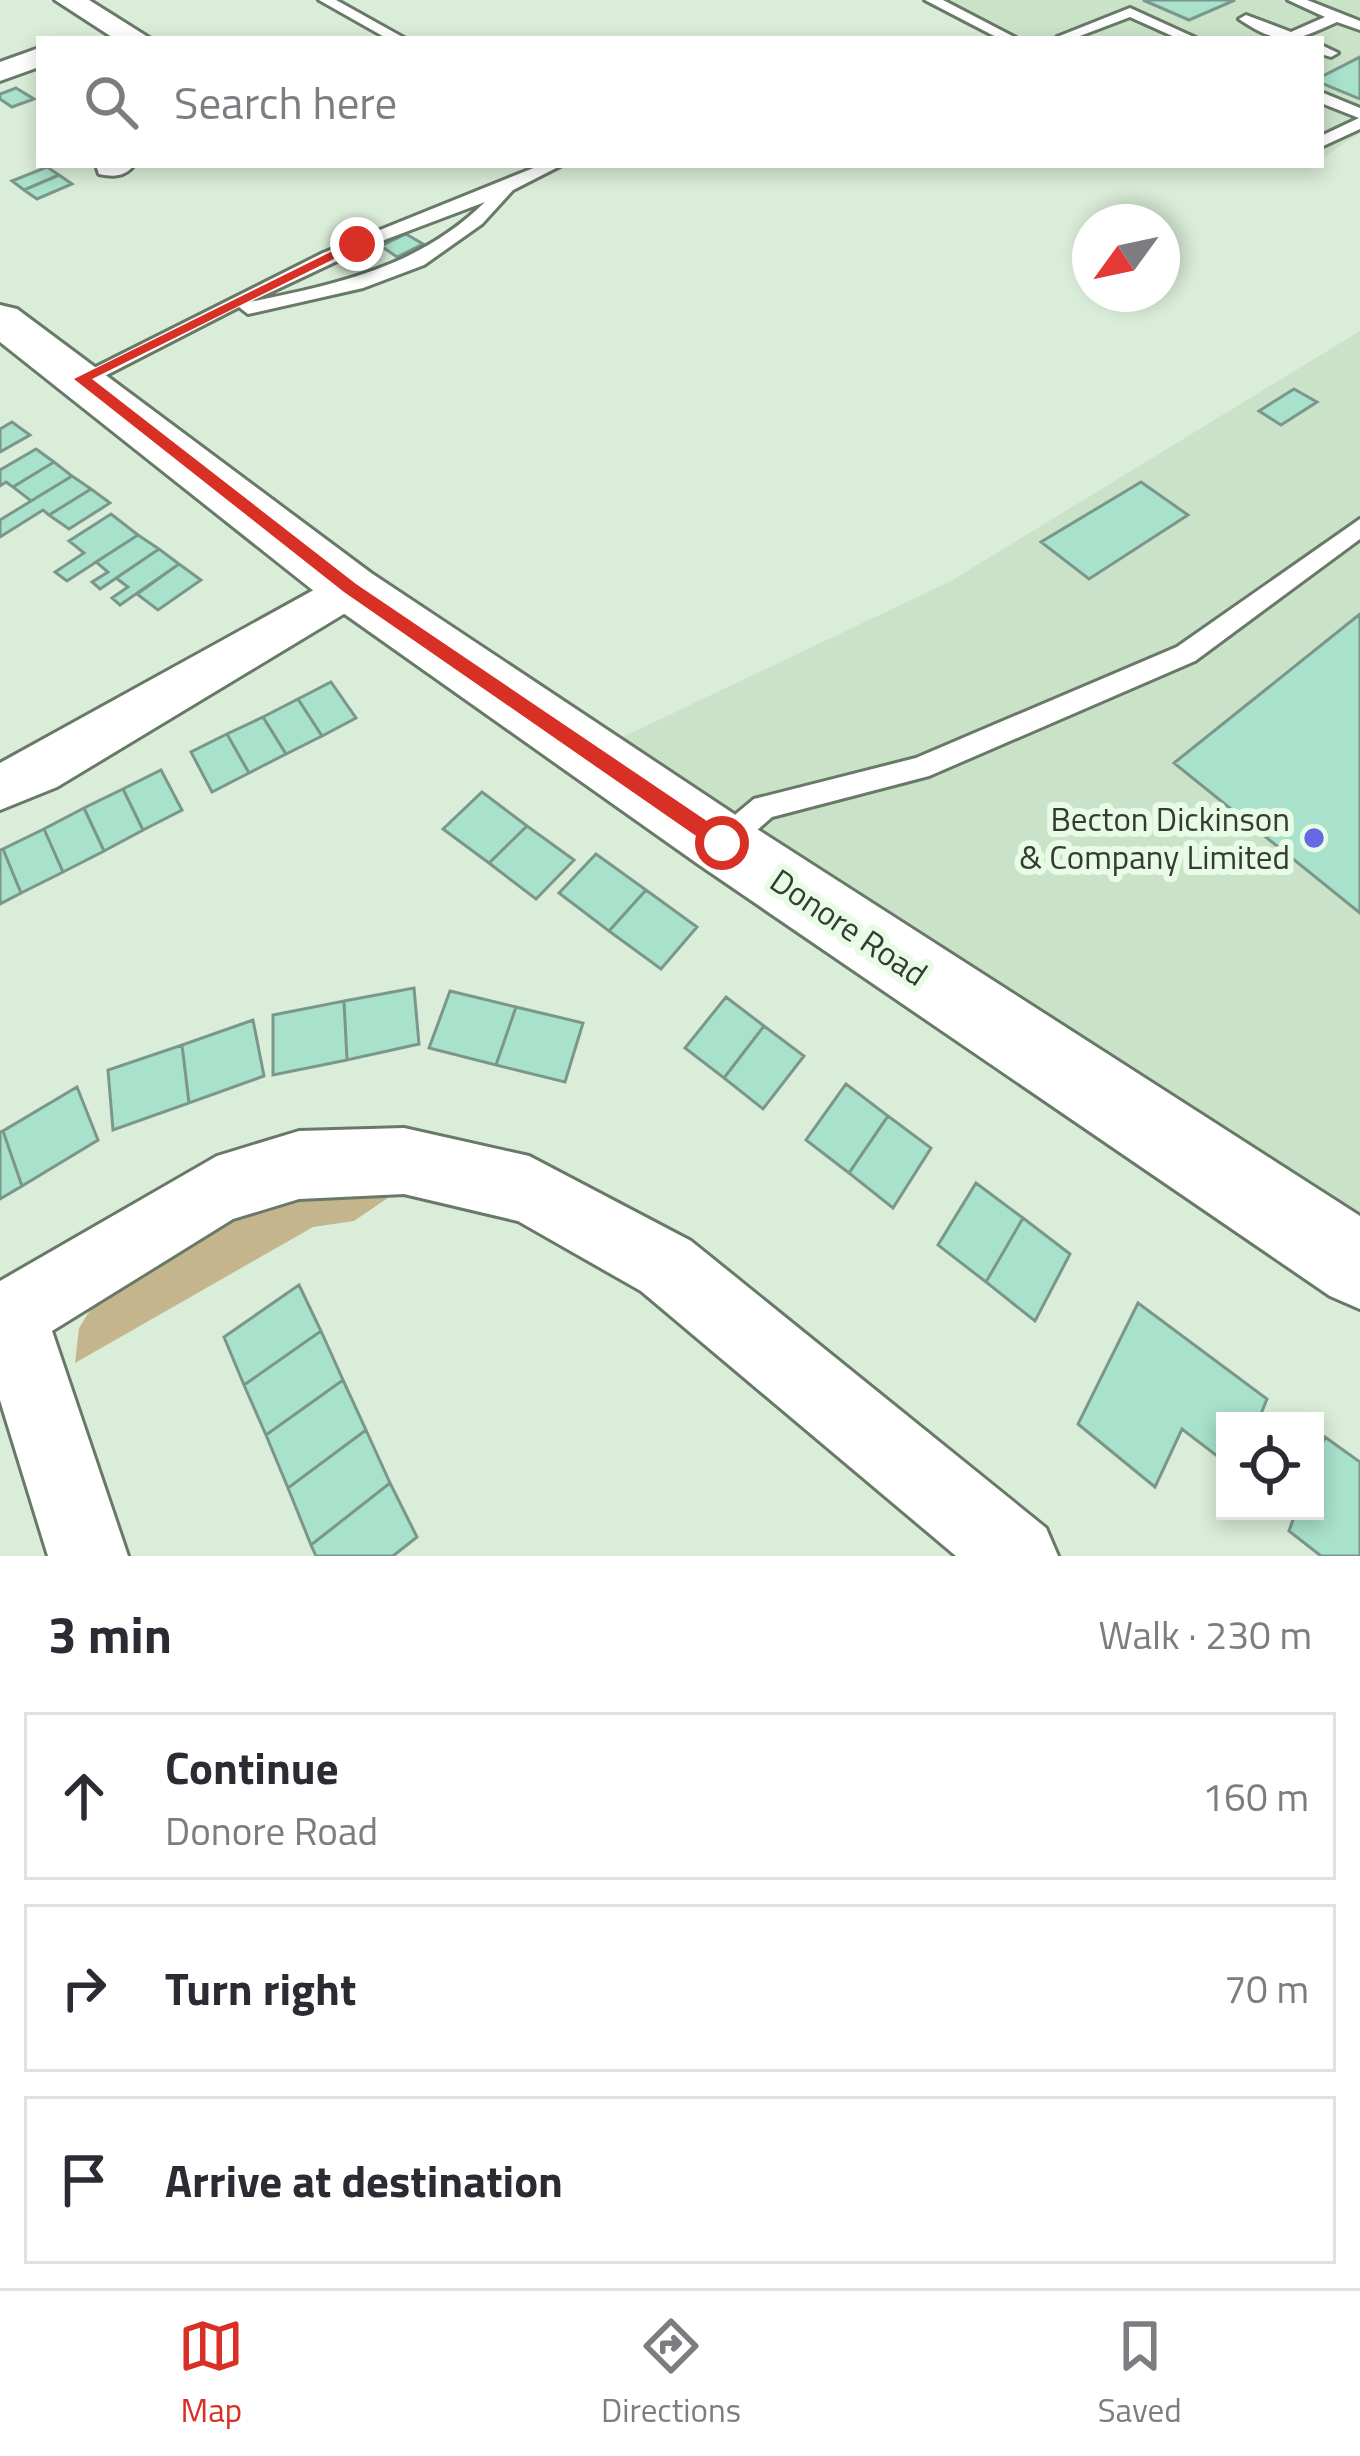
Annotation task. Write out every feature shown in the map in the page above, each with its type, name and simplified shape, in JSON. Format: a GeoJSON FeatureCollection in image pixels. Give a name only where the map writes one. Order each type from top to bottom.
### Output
{"type":"FeatureCollection","features":[{"type":"Feature","properties":{"kind":"street"},"geometry":{"type":"LineString","coordinates":[[69,0],[127,34]]}},
{"type":"Feature","properties":{"kind":"street"},"geometry":{"type":"LineString","coordinates":[[0,72],[36,58]]}},
{"type":"Feature","properties":{"kind":"street","name":"Donore Road"},"geometry":{"type":"LineString","coordinates":[[0,319],[350,588],[722,843],[1360,1266]]}},
{"type":"Feature","properties":{"kind":"street"},"geometry":{"type":"LineString","coordinates":[[0,787],[76,750],[350,588]]}},
{"type":"Feature","properties":{"kind":"street"},"geometry":{"type":"LineString","coordinates":[[88,1556],[5,1318],[218,1190],[299,1165],[404,1161],[529,1190],[666,1266],[1018,1556]]}},
{"type":"Feature","properties":{"kind":"lane"},"geometry":{"type":"LineString","coordinates":[[326,0],[393,36]]}},
{"type":"Feature","properties":{"kind":"lane"},"geometry":{"type":"LineString","coordinates":[[932,0],[1005,36]]}},
{"type":"Feature","properties":{"kind":"lane"},"geometry":{"type":"LineString","coordinates":[[1295,0],[1360,26]]}},
{"type":"Feature","properties":{"kind":"lane"},"geometry":{"type":"LineString","coordinates":[[1069,36],[1130,12],[1184,36]]}},
{"type":"Feature","properties":{"kind":"lane"},"geometry":{"type":"LineString","coordinates":[[1295,36],[1337,16]]}},
{"type":"Feature","properties":{"kind":"lane"},"geometry":{"type":"LineString","coordinates":[[1246,19],[1286,36]]}},
{"type":"Feature","properties":{"kind":"lane"},"geometry":{"type":"LineString","coordinates":[[1324,99],[1360,119]]}},
{"type":"Feature","properties":{"kind":"lane"},"geometry":{"type":"LineString","coordinates":[[1324,140],[1360,119]]}},
{"type":"Feature","properties":{"kind":"lane"},"geometry":{"type":"LineString","coordinates":[[82,379],[438,209],[505,191],[548,168]]}},
{"type":"Feature","properties":{"kind":"lane"},"geometry":{"type":"LineString","coordinates":[[208,316],[383,280],[470,230],[505,191]]}},
{"type":"Feature","properties":{"kind":"lane"},"geometry":{"type":"LineString","coordinates":[[722,843],[764,808],[920,768],[1186,655],[1360,526]]}},
{"type":"Feature","properties":{"kind":"shaded area"},"geometry":{"type":"Polygon","coordinates":[[[948,0],[1360,0],[1360,133],[1324,157],[1324,36],[1022,36],[948,0]]]}},
{"type":"Feature","properties":{"kind":"shaded area"},"geometry":{"type":"Polygon","coordinates":[[[1360,331],[1360,1226],[589,753],[951,581],[1360,331]]]}},
{"type":"Feature","properties":{"kind":"shaded area"},"geometry":{"type":"Polygon","coordinates":[[[326,1191],[398,1191],[354,1221],[313,1227],[75,1363],[79,1328],[94,1304],[232,1218],[326,1191]]]}},
{"type":"Feature","properties":{"kind":"building"},"geometry":{"type":"Polygon","coordinates":[[[1143,0],[1235,0],[1189,20],[1143,0]]]}},
{"type":"Feature","properties":{"kind":"building"},"geometry":{"type":"Polygon","coordinates":[[[1360,57],[1360,99],[1324,84],[1324,75],[1360,57]]]}},
{"type":"Feature","properties":{"kind":"building"},"geometry":{"type":"Polygon","coordinates":[[[16,88],[34,99],[12,107],[0,99],[0,94],[16,88]]]}},
{"type":"Feature","properties":{"kind":"building"},"geometry":{"type":"Polygon","coordinates":[[[44,168],[59,175],[24,190],[12,181],[44,168]]]}},
{"type":"Feature","properties":{"kind":"building"},"geometry":{"type":"Polygon","coordinates":[[[59,175],[72,184],[37,199],[24,190],[59,175]]]}},
{"type":"Feature","properties":{"kind":"building"},"geometry":{"type":"Polygon","coordinates":[[[406,234],[423,244],[397,257],[381,246],[406,234]]]}},
{"type":"Feature","properties":{"kind":"building"},"geometry":{"type":"Polygon","coordinates":[[[1294,389],[1317,402],[1281,425],[1259,411],[1294,389]]]}},
{"type":"Feature","properties":{"kind":"building"},"geometry":{"type":"Polygon","coordinates":[[[12,422],[30,435],[0,452],[0,429],[12,422]]]}},
{"type":"Feature","properties":{"kind":"building"},"geometry":{"type":"Polygon","coordinates":[[[36,449],[54,462],[13,487],[6,482],[0,486],[0,470],[36,449]]]}},
{"type":"Feature","properties":{"kind":"building"},"geometry":{"type":"Polygon","coordinates":[[[54,462],[72,476],[31,501],[13,487],[54,462]]]}},
{"type":"Feature","properties":{"kind":"building"},"geometry":{"type":"Polygon","coordinates":[[[72,476],[91,489],[49,515],[43,510],[0,537],[0,520],[72,476]]]}},
{"type":"Feature","properties":{"kind":"building"},"geometry":{"type":"Polygon","coordinates":[[[1141,482],[1188,515],[1089,579],[1041,542],[1141,482]]]}},
{"type":"Feature","properties":{"kind":"building"},"geometry":{"type":"Polygon","coordinates":[[[91,489],[110,503],[69,529],[49,515],[91,489]]]}},
{"type":"Feature","properties":{"kind":"building"},"geometry":{"type":"Polygon","coordinates":[[[111,514],[138,535],[67,581],[55,572],[84,553],[69,541],[111,514]]]}},
{"type":"Feature","properties":{"kind":"building"},"geometry":{"type":"Polygon","coordinates":[[[138,535],[159,549],[100,589],[92,582],[108,572],[96,562],[138,535]]]}},
{"type":"Feature","properties":{"kind":"building"},"geometry":{"type":"Polygon","coordinates":[[[159,549],[179,564],[120,605],[112,598],[128,587],[116,578],[159,549]]]}},
{"type":"Feature","properties":{"kind":"building"},"geometry":{"type":"Polygon","coordinates":[[[179,564],[201,580],[158,610],[137,594],[179,564]]]}},
{"type":"Feature","properties":{"kind":"building","name":"Becton Dickinson & Company Limited"},"geometry":{"type":"Polygon","coordinates":[[[1360,614],[1360,913],[1174,763],[1360,614]]]}},
{"type":"Feature","properties":{"kind":"building"},"geometry":{"type":"Polygon","coordinates":[[[331,682],[356,718],[322,736],[298,699],[331,682]]]}},
{"type":"Feature","properties":{"kind":"building"},"geometry":{"type":"Polygon","coordinates":[[[298,699],[322,736],[286,754],[263,717],[298,699]]]}},
{"type":"Feature","properties":{"kind":"building"},"geometry":{"type":"Polygon","coordinates":[[[263,717],[286,754],[249,773],[227,734],[263,717]]]}},
{"type":"Feature","properties":{"kind":"building"},"geometry":{"type":"Polygon","coordinates":[[[227,734],[249,773],[212,792],[191,752],[227,734]]]}},
{"type":"Feature","properties":{"kind":"building"},"geometry":{"type":"Polygon","coordinates":[[[161,770],[182,810],[143,830],[123,789],[161,770]]]}},
{"type":"Feature","properties":{"kind":"building"},"geometry":{"type":"Polygon","coordinates":[[[123,789],[143,830],[104,851],[84,808],[123,789]]]}},
{"type":"Feature","properties":{"kind":"building"},"geometry":{"type":"Polygon","coordinates":[[[482,792],[527,826],[489,863],[443,829],[482,792]]]}},
{"type":"Feature","properties":{"kind":"building"},"geometry":{"type":"Polygon","coordinates":[[[84,808],[104,851],[63,872],[44,829],[84,808]]]}},
{"type":"Feature","properties":{"kind":"building"},"geometry":{"type":"Polygon","coordinates":[[[527,826],[574,860],[536,899],[489,863],[527,826]]]}},
{"type":"Feature","properties":{"kind":"building"},"geometry":{"type":"Polygon","coordinates":[[[44,829],[63,872],[21,893],[3,849],[44,829]]]}},
{"type":"Feature","properties":{"kind":"building"},"geometry":{"type":"Polygon","coordinates":[[[0,850],[21,893],[0,904],[0,850]]]}},
{"type":"Feature","properties":{"kind":"building"},"geometry":{"type":"Polygon","coordinates":[[[596,854],[646,890],[609,931],[559,893],[596,854]]]}},
{"type":"Feature","properties":{"kind":"building"},"geometry":{"type":"Polygon","coordinates":[[[646,890],[697,927],[661,969],[609,931],[646,890]]]}},
{"type":"Feature","properties":{"kind":"building"},"geometry":{"type":"Polygon","coordinates":[[[414,988],[419,1044],[347,1060],[344,1001],[414,988]]]}},
{"type":"Feature","properties":{"kind":"building"},"geometry":{"type":"Polygon","coordinates":[[[450,991],[516,1007],[496,1065],[429,1048],[450,991]]]}},
{"type":"Feature","properties":{"kind":"building"},"geometry":{"type":"Polygon","coordinates":[[[726,997],[764,1026],[724,1078],[685,1048],[726,997]]]}},
{"type":"Feature","properties":{"kind":"building"},"geometry":{"type":"Polygon","coordinates":[[[344,1001],[347,1060],[273,1075],[273,1015],[344,1001]]]}},
{"type":"Feature","properties":{"kind":"building"},"geometry":{"type":"Polygon","coordinates":[[[516,1007],[583,1023],[565,1082],[496,1065],[516,1007]]]}},
{"type":"Feature","properties":{"kind":"building"},"geometry":{"type":"Polygon","coordinates":[[[253,1020],[264,1076],[189,1103],[182,1045],[253,1020]]]}},
{"type":"Feature","properties":{"kind":"building"},"geometry":{"type":"Polygon","coordinates":[[[764,1026],[804,1056],[763,1109],[724,1078],[764,1026]]]}},
{"type":"Feature","properties":{"kind":"building"},"geometry":{"type":"Polygon","coordinates":[[[182,1045],[189,1103],[113,1130],[108,1070],[182,1045]]]}},
{"type":"Feature","properties":{"kind":"building"},"geometry":{"type":"Polygon","coordinates":[[[846,1084],[888,1116],[849,1173],[806,1140],[846,1084]]]}},
{"type":"Feature","properties":{"kind":"building"},"geometry":{"type":"Polygon","coordinates":[[[77,1087],[98,1140],[22,1186],[3,1131],[77,1087]]]}},
{"type":"Feature","properties":{"kind":"building"},"geometry":{"type":"Polygon","coordinates":[[[888,1116],[931,1148],[893,1208],[849,1173],[888,1116]]]}},
{"type":"Feature","properties":{"kind":"building"},"geometry":{"type":"Polygon","coordinates":[[[0,1132],[22,1186],[0,1199],[0,1132]]]}},
{"type":"Feature","properties":{"kind":"building"},"geometry":{"type":"Polygon","coordinates":[[[976,1183],[1023,1218],[986,1282],[938,1245],[976,1183]]]}},
{"type":"Feature","properties":{"kind":"building"},"geometry":{"type":"Polygon","coordinates":[[[1023,1218],[1070,1254],[1035,1321],[986,1282],[1023,1218]]]}},
{"type":"Feature","properties":{"kind":"building"},"geometry":{"type":"Polygon","coordinates":[[[299,1285],[321,1331],[244,1385],[224,1337],[299,1285]]]}},
{"type":"Feature","properties":{"kind":"building"},"geometry":{"type":"Polygon","coordinates":[[[1138,1303],[1267,1399],[1262,1412],[1216,1412],[1216,1455],[1182,1429],[1155,1487],[1078,1424],[1138,1303]]]}},
{"type":"Feature","properties":{"kind":"building"},"geometry":{"type":"Polygon","coordinates":[[[321,1331],[343,1380],[266,1435],[244,1385],[321,1331]]]}},
{"type":"Feature","properties":{"kind":"building"},"geometry":{"type":"Polygon","coordinates":[[[343,1380],[366,1430],[288,1488],[266,1435],[343,1380]]]}},
{"type":"Feature","properties":{"kind":"building"},"geometry":{"type":"Polygon","coordinates":[[[366,1430],[390,1483],[311,1545],[288,1488],[366,1430]]]}},
{"type":"Feature","properties":{"kind":"building"},"geometry":{"type":"Polygon","coordinates":[[[1324,1440],[1360,1462],[1360,1556],[1321,1556],[1289,1531],[1293,1520],[1324,1520],[1324,1440]]]}},
{"type":"Feature","properties":{"kind":"building"},"geometry":{"type":"Polygon","coordinates":[[[390,1483],[417,1537],[393,1556],[316,1556],[311,1545],[390,1483]]]}},
{"type":"Feature","properties":{"kind":"place","name":"Becton Dickinson & Company Limited"},"geometry":{"type":"Point","coordinates":[1314,838]}},
{"type":"Feature","properties":{"kind":"route"},"geometry":{"type":"LineString","coordinates":[[357,244],[82,379],[350,588],[722,843]]}}]}
